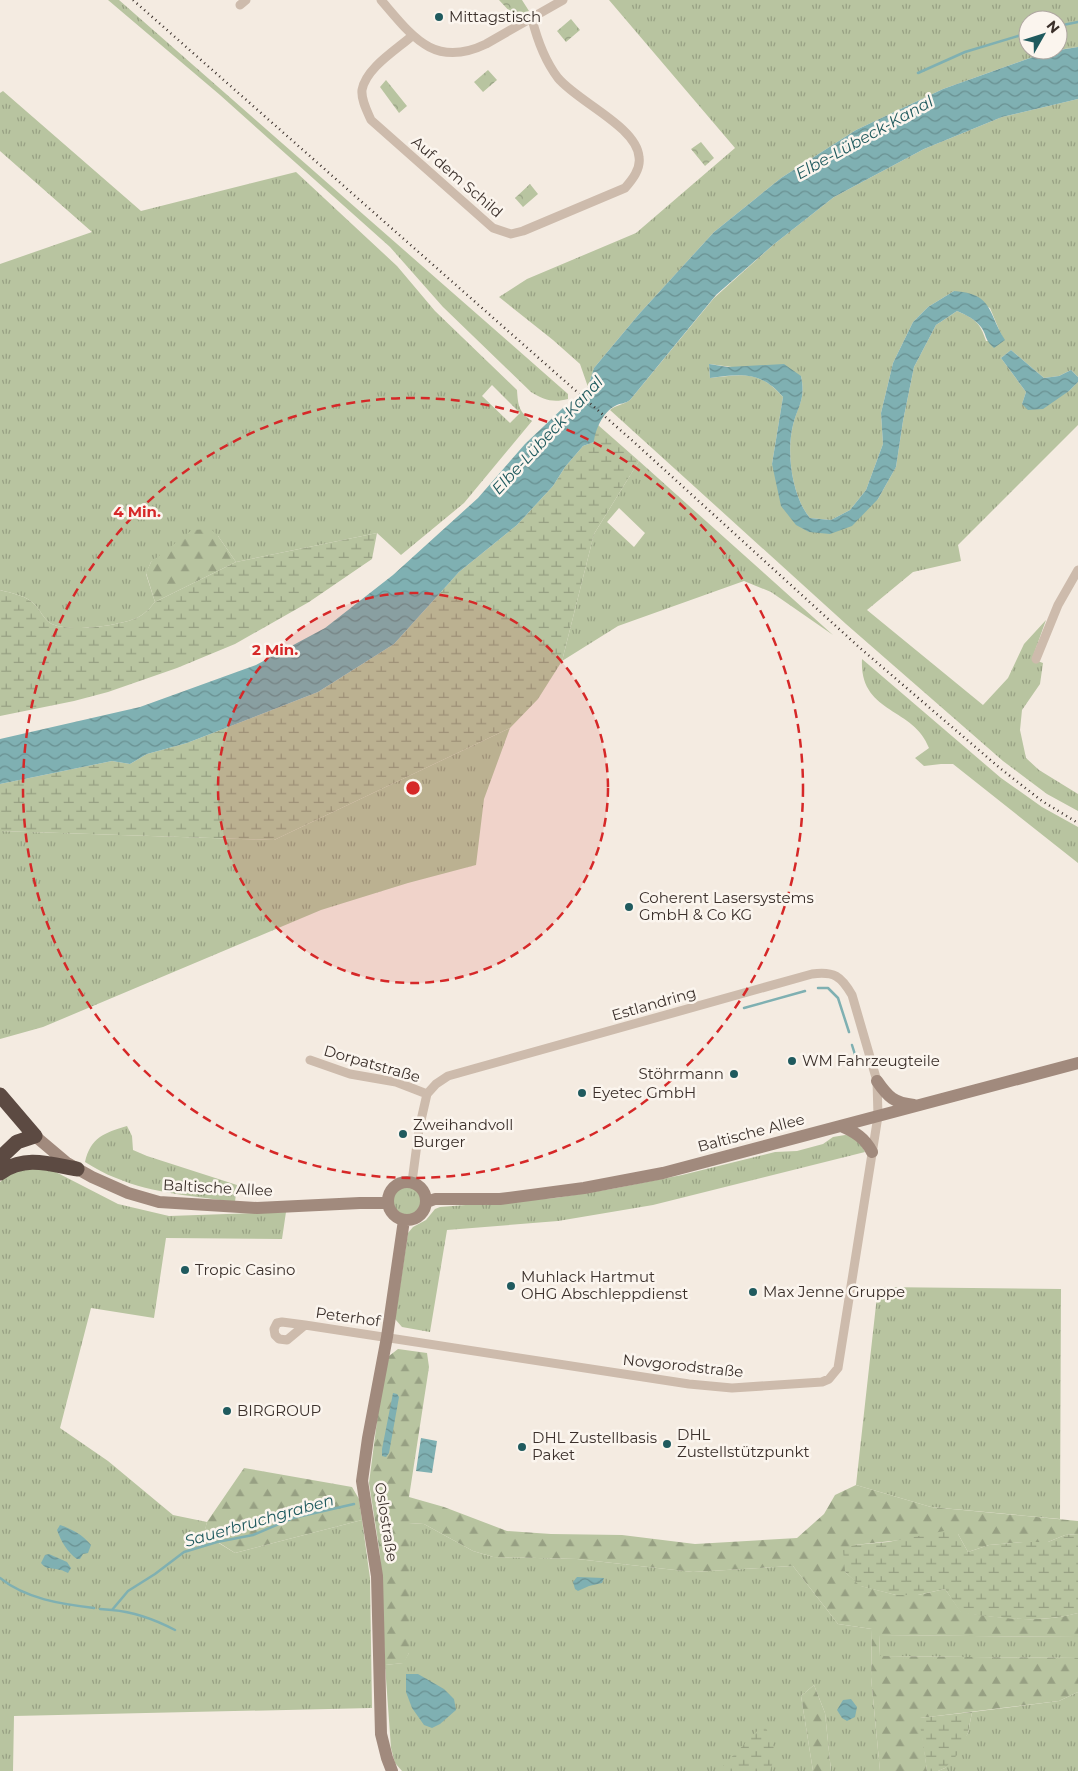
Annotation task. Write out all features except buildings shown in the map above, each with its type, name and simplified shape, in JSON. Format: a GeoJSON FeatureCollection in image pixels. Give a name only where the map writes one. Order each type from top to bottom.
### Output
{"type":"FeatureCollection","features":[{"type":"Feature","properties":{"kind":"highway"},"geometry":{"type":"LineString","coordinates":[[0,1095],[35,1136],[18,1142],[0,1158]]}},
{"type":"Feature","properties":{"kind":"highway"},"geometry":{"type":"LineString","coordinates":[[0,1173],[15,1164],[28,1161],[45,1162],[77,1169]]}},
{"type":"Feature","properties":{"kind":"main road","name":"Baltische Allee"},"geometry":{"type":"LineString","coordinates":[[426,1202],[435,1199],[500,1198],[584,1188],[663,1173],[1078,1063]]}},
{"type":"Feature","properties":{"kind":"main road"},"geometry":{"type":"LineString","coordinates":[[877,1081],[886,1094],[900,1103],[921,1105]]}},
{"type":"Feature","properties":{"kind":"main road"},"geometry":{"type":"LineString","coordinates":[[840,1126],[860,1136],[872,1152]]}},
{"type":"Feature","properties":{"kind":"main road","name":"Baltische Allee"},"geometry":{"type":"LineString","coordinates":[[35,1136],[77,1169],[108,1185],[159,1202],[257,1208],[360,1202],[388,1203]]}},
{"type":"Feature","properties":{"kind":"main road"},"geometry":{"type":"LineString","coordinates":[[404,1182],[412,1182],[419,1186],[423,1190],[426,1202],[423,1212],[412,1220],[404,1220],[392,1214],[388,1203],[389,1194],[396,1185],[404,1182]]}},
{"type":"Feature","properties":{"kind":"main road","name":"Oslostraße"},"geometry":{"type":"LineString","coordinates":[[392,1771],[386,1758],[381,1734],[377,1576],[362,1481],[387,1337],[404,1220]]}},
{"type":"Feature","properties":{"kind":"street"},"geometry":{"type":"LineString","coordinates":[[381,0],[412,36],[429,47],[460,54],[475,50],[563,0]]}},
{"type":"Feature","properties":{"kind":"street","name":"Auf dem Schild"},"geometry":{"type":"LineString","coordinates":[[412,36],[369,72],[362,90],[363,104],[371,120],[493,228],[511,234],[523,231],[625,188],[634,177],[639,162],[637,145],[625,131],[572,92],[558,77],[544,55],[532,19]]}},
{"type":"Feature","properties":{"kind":"street"},"geometry":{"type":"LineString","coordinates":[[1036,659],[1058,605],[1078,570]]}},
{"type":"Feature","properties":{"kind":"street","name":"Estlandring"},"geometry":{"type":"LineString","coordinates":[[427,1094],[436,1084],[448,1076],[812,974],[826,972],[837,976],[846,983],[852,995],[877,1081],[878,1116]]}},
{"type":"Feature","properties":{"kind":"street","name":"Dorpatstraße"},"geometry":{"type":"LineString","coordinates":[[310,1060],[350,1074],[396,1082],[427,1094]]}},
{"type":"Feature","properties":{"kind":"street"},"geometry":{"type":"LineString","coordinates":[[412,1182],[419,1129],[427,1094]]}},
{"type":"Feature","properties":{"kind":"street","name":"Novgorodstraße"},"geometry":{"type":"LineString","coordinates":[[387,1337],[689,1384],[732,1388],[761,1387],[822,1382],[829,1379],[838,1368],[878,1116]]}},
{"type":"Feature","properties":{"kind":"street","name":"Peterhof"},"geometry":{"type":"LineString","coordinates":[[305,1325],[387,1337]]}},
{"type":"Feature","properties":{"kind":"green space"},"geometry":{"type":"Polygon","coordinates":[[[108,0],[119,0],[568,394],[568,399],[549,400],[531,392],[443,307],[390,247],[220,95],[108,0]]]}},
{"type":"Feature","properties":{"kind":"green space"},"geometry":{"type":"Polygon","coordinates":[[[499,0],[522,0],[529,11],[516,18],[499,0]]]}},
{"type":"Feature","properties":{"kind":"green space"},"geometry":{"type":"Polygon","coordinates":[[[609,0],[1078,0],[1078,47],[1068,48],[1068,10],[1018,10],[1018,60],[1025,60],[943,89],[856,130],[781,178],[714,232],[639,314],[594,368],[588,387],[580,364],[499,297],[527,279],[636,233],[735,148],[609,0]]]}},
{"type":"Feature","properties":{"kind":"green space"},"geometry":{"type":"Polygon","coordinates":[[[571,19],[580,30],[566,42],[557,31],[571,19]]]}},
{"type":"Feature","properties":{"kind":"green space"},"geometry":{"type":"Polygon","coordinates":[[[488,70],[497,80],[483,92],[474,82],[488,70]]]}},
{"type":"Feature","properties":{"kind":"green space"},"geometry":{"type":"Polygon","coordinates":[[[386,80],[407,106],[399,113],[380,87],[386,80]]]}},
{"type":"Feature","properties":{"kind":"green space"},"geometry":{"type":"Polygon","coordinates":[[[3,91],[141,211],[296,172],[397,266],[435,311],[517,390],[520,408],[524,415],[532,421],[464,503],[401,555],[377,533],[236,562],[218,536],[151,562],[146,574],[155,602],[137,618],[116,624],[79,628],[68,628],[50,623],[28,599],[0,590],[0,264],[92,232],[0,151],[0,93],[3,91]],[[492,385],[482,396],[510,423],[520,413],[492,385]]]}},
{"type":"Feature","properties":{"kind":"green space"},"geometry":{"type":"Polygon","coordinates":[[[1078,99],[1078,377],[1071,370],[1059,376],[1044,378],[1011,350],[1001,358],[1026,392],[1022,404],[1069,391],[1078,382],[1078,425],[958,545],[961,561],[913,572],[867,610],[983,705],[1008,678],[1024,644],[1046,620],[1032,659],[1043,663],[1040,684],[1022,710],[1020,730],[1026,758],[1039,770],[1078,794],[1078,811],[1047,794],[1003,761],[846,624],[610,410],[630,400],[714,298],[773,245],[834,197],[924,149],[1002,117],[1078,99]],[[954,291],[928,307],[913,322],[893,363],[881,413],[883,444],[866,490],[850,510],[831,520],[810,518],[799,499],[792,474],[791,436],[803,391],[801,376],[709,364],[710,378],[741,375],[758,378],[775,388],[783,397],[772,464],[809,532],[878,499],[896,467],[914,367],[936,325],[957,311],[968,316],[979,325],[986,341],[1004,340],[990,308],[954,291]]]}},
{"type":"Feature","properties":{"kind":"green space"},"geometry":{"type":"Polygon","coordinates":[[[701,142],[714,158],[705,166],[691,149],[701,142]]]}},
{"type":"Feature","properties":{"kind":"green space"},"geometry":{"type":"Polygon","coordinates":[[[530,184],[538,194],[523,207],[515,198],[530,184]]]}},
{"type":"Feature","properties":{"kind":"green space"},"geometry":{"type":"Polygon","coordinates":[[[598,425],[639,461],[594,534],[562,661],[538,699],[510,728],[274,840],[0,831],[0,784],[112,761],[130,764],[147,754],[187,743],[318,692],[394,644],[459,572],[517,525],[553,486],[565,467],[583,446],[594,442],[594,432],[598,425]]]}},
{"type":"Feature","properties":{"kind":"green space"},"geometry":{"type":"Polygon","coordinates":[[[639,461],[833,635],[771,592],[744,581],[618,626],[562,661],[594,534],[639,461]],[[619,508],[607,522],[634,547],[645,533],[619,508]]]}},
{"type":"Feature","properties":{"kind":"green space"},"geometry":{"type":"Polygon","coordinates":[[[211,529],[236,562],[155,602],[146,573],[151,562],[192,530],[211,529]]]}},
{"type":"Feature","properties":{"kind":"green space"},"geometry":{"type":"Polygon","coordinates":[[[377,533],[372,559],[309,602],[235,644],[177,668],[108,692],[0,716],[0,590],[28,599],[50,623],[58,626],[79,628],[104,626],[137,618],[155,602],[236,562],[377,533]]]}},
{"type":"Feature","properties":{"kind":"green space"},"geometry":{"type":"Polygon","coordinates":[[[862,659],[1001,778],[1042,807],[1078,827],[1078,863],[953,764],[924,766],[915,758],[929,748],[922,735],[912,725],[878,701],[869,690],[863,677],[862,659]]]}},
{"type":"Feature","properties":{"kind":"green space"},"geometry":{"type":"Polygon","coordinates":[[[510,728],[484,799],[476,865],[408,883],[321,910],[43,1027],[0,1039],[0,831],[274,840],[510,728]]]}},
{"type":"Feature","properties":{"kind":"green space"},"geometry":{"type":"Polygon","coordinates":[[[127,1126],[132,1136],[133,1150],[237,1185],[235,1202],[145,1188],[100,1171],[85,1162],[95,1141],[105,1134],[127,1126]]]}},
{"type":"Feature","properties":{"kind":"green space"},"geometry":{"type":"Polygon","coordinates":[[[845,1135],[858,1140],[865,1152],[653,1205],[558,1221],[447,1230],[430,1332],[402,1327],[395,1319],[408,1233],[413,1227],[426,1220],[435,1209],[440,1207],[555,1198],[611,1189],[682,1175],[775,1152],[797,1151],[823,1144],[833,1137],[845,1135]]]}},
{"type":"Feature","properties":{"kind":"green space"},"geometry":{"type":"Polygon","coordinates":[[[46,1167],[118,1204],[169,1216],[286,1212],[282,1239],[166,1238],[154,1318],[91,1308],[60,1428],[108,1461],[173,1515],[207,1522],[204,1534],[235,1553],[362,1520],[370,1578],[372,1708],[14,1716],[13,1771],[0,1771],[0,1182],[13,1170],[46,1167]]]}},
{"type":"Feature","properties":{"kind":"green space"},"geometry":{"type":"Polygon","coordinates":[[[408,1185],[419,1189],[423,1200],[419,1211],[408,1215],[397,1211],[393,1200],[397,1189],[408,1185]]]}},
{"type":"Feature","properties":{"kind":"green space"},"geometry":{"type":"Polygon","coordinates":[[[878,1287],[1061,1289],[1060,1519],[931,1507],[856,1485],[878,1287]]]}},
{"type":"Feature","properties":{"kind":"green space"},"geometry":{"type":"Polygon","coordinates":[[[398,1349],[427,1353],[429,1367],[409,1497],[444,1507],[507,1531],[622,1535],[695,1544],[797,1538],[824,1514],[835,1495],[856,1485],[931,1507],[1078,1521],[1078,1534],[1065,1535],[1048,1542],[989,1545],[968,1552],[958,1534],[854,1545],[845,1572],[861,1586],[896,1595],[918,1595],[945,1589],[961,1612],[1020,1619],[1049,1618],[1078,1613],[1078,1637],[879,1635],[880,1656],[1078,1658],[1078,1692],[1059,1701],[920,1718],[927,1771],[880,1771],[871,1677],[872,1629],[838,1624],[793,1566],[693,1572],[577,1559],[493,1557],[473,1551],[424,1524],[409,1523],[409,1653],[404,1663],[385,1665],[380,1554],[369,1483],[380,1398],[389,1356],[398,1349]]]}},
{"type":"Feature","properties":{"kind":"green space"},"geometry":{"type":"Polygon","coordinates":[[[244,1468],[352,1487],[359,1499],[362,1520],[235,1553],[204,1533],[207,1522],[244,1468]]]}},
{"type":"Feature","properties":{"kind":"green space"},"geometry":{"type":"Polygon","coordinates":[[[409,1523],[424,1524],[473,1551],[493,1557],[577,1559],[693,1572],[793,1566],[838,1624],[872,1629],[871,1677],[880,1771],[831,1771],[825,1713],[814,1685],[801,1696],[813,1771],[402,1771],[395,1763],[391,1748],[385,1665],[403,1663],[409,1653],[409,1523]]]}},
{"type":"Feature","properties":{"kind":"green space"},"geometry":{"type":"Polygon","coordinates":[[[949,1530],[958,1534],[968,1552],[989,1545],[1048,1542],[1065,1535],[1078,1534],[1078,1613],[1034,1619],[961,1613],[945,1589],[918,1595],[896,1595],[860,1586],[845,1572],[843,1550],[854,1545],[888,1542],[949,1530]]]}},
{"type":"Feature","properties":{"kind":"green space"},"geometry":{"type":"Polygon","coordinates":[[[879,1635],[1078,1637],[1078,1658],[880,1656],[879,1635]]]}},
{"type":"Feature","properties":{"kind":"green space"},"geometry":{"type":"Polygon","coordinates":[[[814,1685],[825,1713],[831,1771],[813,1771],[801,1696],[814,1685]]]}},
{"type":"Feature","properties":{"kind":"green space"},"geometry":{"type":"Polygon","coordinates":[[[1078,1692],[1078,1771],[938,1771],[945,1768],[968,1733],[972,1712],[1059,1701],[1078,1692]]]}},
{"type":"Feature","properties":{"kind":"green space"},"geometry":{"type":"Polygon","coordinates":[[[972,1712],[968,1733],[957,1755],[945,1768],[938,1771],[927,1771],[919,1718],[972,1712]]]}},
{"type":"Feature","properties":{"kind":"green space"},"geometry":{"type":"Polygon","coordinates":[[[764,1724],[774,1747],[774,1757],[770,1771],[728,1771],[720,1769],[764,1724]]]}},
{"type":"Feature","properties":{"kind":"water","name":"Elbe-Lübeck-Kanal"},"geometry":{"type":"Polygon","coordinates":[[[1078,47],[1078,99],[1002,117],[924,149],[834,197],[773,245],[716,295],[630,400],[615,406],[607,412],[598,427],[594,442],[583,446],[565,467],[553,486],[517,525],[459,572],[394,644],[318,692],[187,743],[147,754],[130,764],[112,761],[0,784],[0,739],[140,707],[256,665],[325,628],[393,575],[478,498],[525,444],[563,408],[571,405],[588,387],[594,368],[639,314],[714,232],[781,178],[856,130],[943,89],[1025,60],[1068,60],[1068,49],[1078,47]]]}},
{"type":"Feature","properties":{"kind":"water"},"geometry":{"type":"Polygon","coordinates":[[[954,291],[967,293],[983,300],[992,313],[1005,340],[994,348],[979,324],[957,311],[936,325],[914,367],[896,467],[878,499],[852,526],[830,534],[809,532],[796,525],[781,506],[772,464],[783,397],[767,383],[750,376],[710,378],[709,364],[728,367],[784,364],[801,376],[802,397],[791,436],[792,474],[799,499],[810,518],[831,520],[850,510],[866,490],[883,444],[881,413],[893,363],[913,322],[928,307],[954,291]]]}},
{"type":"Feature","properties":{"kind":"water"},"geometry":{"type":"Polygon","coordinates":[[[1011,350],[1044,378],[1059,376],[1071,370],[1078,377],[1078,382],[1069,391],[1043,409],[1028,410],[1022,404],[1026,392],[1001,358],[1011,350]]]}},
{"type":"Feature","properties":{"kind":"water"},"geometry":{"type":"Polygon","coordinates":[[[393,1393],[399,1397],[389,1453],[386,1457],[382,1456],[382,1449],[393,1393]]]}},
{"type":"Feature","properties":{"kind":"water"},"geometry":{"type":"Polygon","coordinates":[[[421,1438],[437,1441],[432,1473],[416,1471],[421,1438]]]}},
{"type":"Feature","properties":{"kind":"water"},"geometry":{"type":"Polygon","coordinates":[[[60,1525],[69,1528],[88,1541],[91,1545],[88,1553],[83,1554],[80,1559],[77,1559],[70,1553],[62,1542],[57,1530],[60,1525]]]}},
{"type":"Feature","properties":{"kind":"water"},"geometry":{"type":"Polygon","coordinates":[[[49,1554],[67,1562],[71,1568],[68,1573],[48,1568],[41,1563],[45,1555],[49,1554]]]}},
{"type":"Feature","properties":{"kind":"water"},"geometry":{"type":"Polygon","coordinates":[[[577,1577],[604,1578],[602,1583],[578,1591],[575,1589],[573,1582],[577,1577]]]}},
{"type":"Feature","properties":{"kind":"water"},"geometry":{"type":"Polygon","coordinates":[[[406,1674],[418,1674],[444,1689],[454,1699],[456,1710],[440,1724],[432,1728],[424,1725],[412,1708],[406,1692],[406,1674]]]}},
{"type":"Feature","properties":{"kind":"water"},"geometry":{"type":"Polygon","coordinates":[[[851,1699],[857,1707],[855,1717],[847,1721],[842,1718],[837,1710],[843,1700],[851,1699]]]}},
{"type":"Feature","properties":{"kind":"waterway"},"geometry":{"type":"LineString","coordinates":[[1068,24],[1078,22]]}},
{"type":"Feature","properties":{"kind":"waterway"},"geometry":{"type":"LineString","coordinates":[[918,73],[965,52],[1018,36]]}},
{"type":"Feature","properties":{"kind":"waterway"},"geometry":{"type":"LineString","coordinates":[[818,988],[828,988],[838,998],[849,1032]]}},
{"type":"Feature","properties":{"kind":"waterway"},"geometry":{"type":"LineString","coordinates":[[744,1008],[805,991]]}},
{"type":"Feature","properties":{"kind":"waterway"},"geometry":{"type":"LineString","coordinates":[[852,1045],[857,1061]]}},
{"type":"Feature","properties":{"kind":"waterway","name":"Sauerbruchgraben"},"geometry":{"type":"LineString","coordinates":[[100,1609],[112,1610],[128,1591],[184,1552],[217,1542],[253,1535],[293,1518],[354,1504]]}},
{"type":"Feature","properties":{"kind":"waterway","name":"Sauerbruchgraben"},"geometry":{"type":"LineString","coordinates":[[0,1578],[32,1596],[69,1605],[94,1608]]}},
{"type":"Feature","properties":{"kind":"waterway"},"geometry":{"type":"LineString","coordinates":[[112,1610],[129,1612],[175,1630]]}},
{"type":"Feature","properties":{"kind":"railway"},"geometry":{"type":"LineString","coordinates":[[133,0],[635,443],[860,648],[1001,769],[1042,801],[1078,823]]}},
{"type":"Feature","properties":{"kind":"place","name":"Mittagstisch"},"geometry":{"type":"Point","coordinates":[439,17]}},
{"type":"Feature","properties":{"kind":"place","name":"Coherent Lasersystems GmbH & Co KG"},"geometry":{"type":"Point","coordinates":[629,907]}},
{"type":"Feature","properties":{"kind":"place","name":"WM Fahrzeugteile"},"geometry":{"type":"Point","coordinates":[792,1061]}},
{"type":"Feature","properties":{"kind":"place","name":"Stöhrmann"},"geometry":{"type":"Point","coordinates":[734,1074]}},
{"type":"Feature","properties":{"kind":"place","name":"Eyetec GmbH"},"geometry":{"type":"Point","coordinates":[582,1093]}},
{"type":"Feature","properties":{"kind":"place","name":"Zweihandvoll Burger"},"geometry":{"type":"Point","coordinates":[403,1134]}},
{"type":"Feature","properties":{"kind":"place","name":"Tropic Casino"},"geometry":{"type":"Point","coordinates":[185,1270]}},
{"type":"Feature","properties":{"kind":"place","name":"Muhlack Hartmut OHG Abschleppdienst"},"geometry":{"type":"Point","coordinates":[511,1286]}},
{"type":"Feature","properties":{"kind":"place","name":"Max Jenne Gruppe"},"geometry":{"type":"Point","coordinates":[753,1292]}},
{"type":"Feature","properties":{"kind":"place","name":"BIRGROUP"},"geometry":{"type":"Point","coordinates":[227,1411]}},
{"type":"Feature","properties":{"kind":"place","name":"DHL Zustellstützpunkt"},"geometry":{"type":"Point","coordinates":[667,1444]}},
{"type":"Feature","properties":{"kind":"place","name":"DHL Zustellbasis Paket"},"geometry":{"type":"Point","coordinates":[522,1447]}}]}
